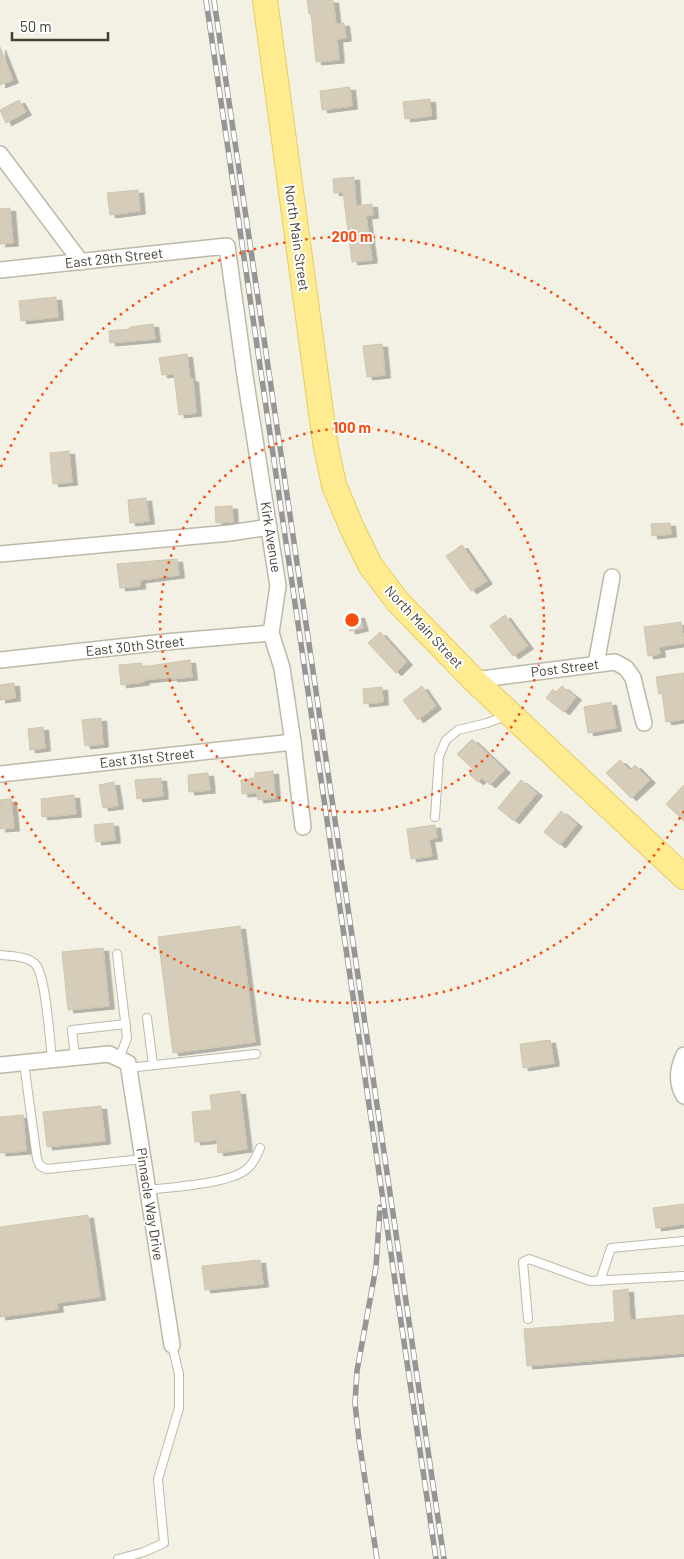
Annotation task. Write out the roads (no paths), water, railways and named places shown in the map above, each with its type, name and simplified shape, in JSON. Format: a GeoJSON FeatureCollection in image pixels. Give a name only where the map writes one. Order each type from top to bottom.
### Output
{"type":"FeatureCollection","features":[{"type":"Feature","properties":{"kind":"main road","name":"North Main Street"},"geometry":{"type":"LineString","coordinates":[[266,0],[325,442],[334,485],[352,528],[370,565],[398,602],[474,680],[684,877]]}},
{"type":"Feature","properties":{"kind":"street"},"geometry":{"type":"LineString","coordinates":[[0,154],[81,262]]}},
{"type":"Feature","properties":{"kind":"street","name":"East 29th Street"},"geometry":{"type":"LineString","coordinates":[[0,270],[228,246]]}},
{"type":"Feature","properties":{"kind":"street","name":"Kirk Avenue"},"geometry":{"type":"LineString","coordinates":[[228,246],[246,383],[278,586],[271,633],[282,668],[303,828]]}},
{"type":"Feature","properties":{"kind":"street"},"geometry":{"type":"LineString","coordinates":[[0,554],[230,533],[269,527]]}},
{"type":"Feature","properties":{"kind":"street"},"geometry":{"type":"LineString","coordinates":[[596,664],[612,577]]}},
{"type":"Feature","properties":{"kind":"street","name":"East 30th Street"},"geometry":{"type":"LineString","coordinates":[[0,660],[165,642],[271,633]]}},
{"type":"Feature","properties":{"kind":"street","name":"Post Street"},"geometry":{"type":"LineString","coordinates":[[474,680],[615,662],[626,668],[633,678],[644,724]]}},
{"type":"Feature","properties":{"kind":"street","name":"East 31st Street"},"geometry":{"type":"LineString","coordinates":[[0,774],[293,742]]}},
{"type":"Feature","properties":{"kind":"street"},"geometry":{"type":"LineString","coordinates":[[0,1065],[109,1054],[125,1063]]}},
{"type":"Feature","properties":{"kind":"street"},"geometry":{"type":"LineString","coordinates":[[684,1055],[680,1064],[679,1078],[680,1090],[684,1096]]}},
{"type":"Feature","properties":{"kind":"street","name":"Pinnacle Way Drive"},"geometry":{"type":"LineString","coordinates":[[125,1063],[172,1346]]}},
{"type":"Feature","properties":{"kind":"lane"},"geometry":{"type":"LineString","coordinates":[[435,817],[439,756],[446,740],[458,730],[487,723],[510,714]]}},
{"type":"Feature","properties":{"kind":"lane"},"geometry":{"type":"LineString","coordinates":[[0,954],[25,958],[36,964],[40,974],[46,1008],[52,1060]]}},
{"type":"Feature","properties":{"kind":"lane"},"geometry":{"type":"LineString","coordinates":[[117,954],[126,1024],[125,1063],[153,1066],[256,1054]]}},
{"type":"Feature","properties":{"kind":"lane"},"geometry":{"type":"LineString","coordinates":[[147,1018],[153,1066]]}},
{"type":"Feature","properties":{"kind":"lane"},"geometry":{"type":"LineString","coordinates":[[74,1058],[72,1030],[126,1024]]}},
{"type":"Feature","properties":{"kind":"lane"},"geometry":{"type":"LineString","coordinates":[[24,1063],[37,1159],[40,1166],[47,1169],[142,1159]]}},
{"type":"Feature","properties":{"kind":"lane"},"geometry":{"type":"LineString","coordinates":[[147,1190],[197,1184],[237,1176],[248,1169],[260,1148]]}},
{"type":"Feature","properties":{"kind":"lane"},"geometry":{"type":"LineString","coordinates":[[600,1281],[611,1248],[684,1241]]}},
{"type":"Feature","properties":{"kind":"lane"},"geometry":{"type":"LineString","coordinates":[[528,1319],[523,1262],[529,1259],[590,1281],[684,1276]]}},
{"type":"Feature","properties":{"kind":"lane"},"geometry":{"type":"LineString","coordinates":[[118,1559],[144,1552],[164,1543],[158,1479],[178,1408],[179,1374],[172,1346]]}},
{"type":"Feature","properties":{"kind":"railway"},"geometry":{"type":"LineString","coordinates":[[206,0],[436,1559]]}},
{"type":"Feature","properties":{"kind":"railway"},"geometry":{"type":"LineString","coordinates":[[214,0],[444,1559]]}},
{"type":"Feature","properties":{"kind":"railway"},"geometry":{"type":"LineString","coordinates":[[377,1559],[355,1403],[357,1371],[376,1267],[380,1207]]}}]}
